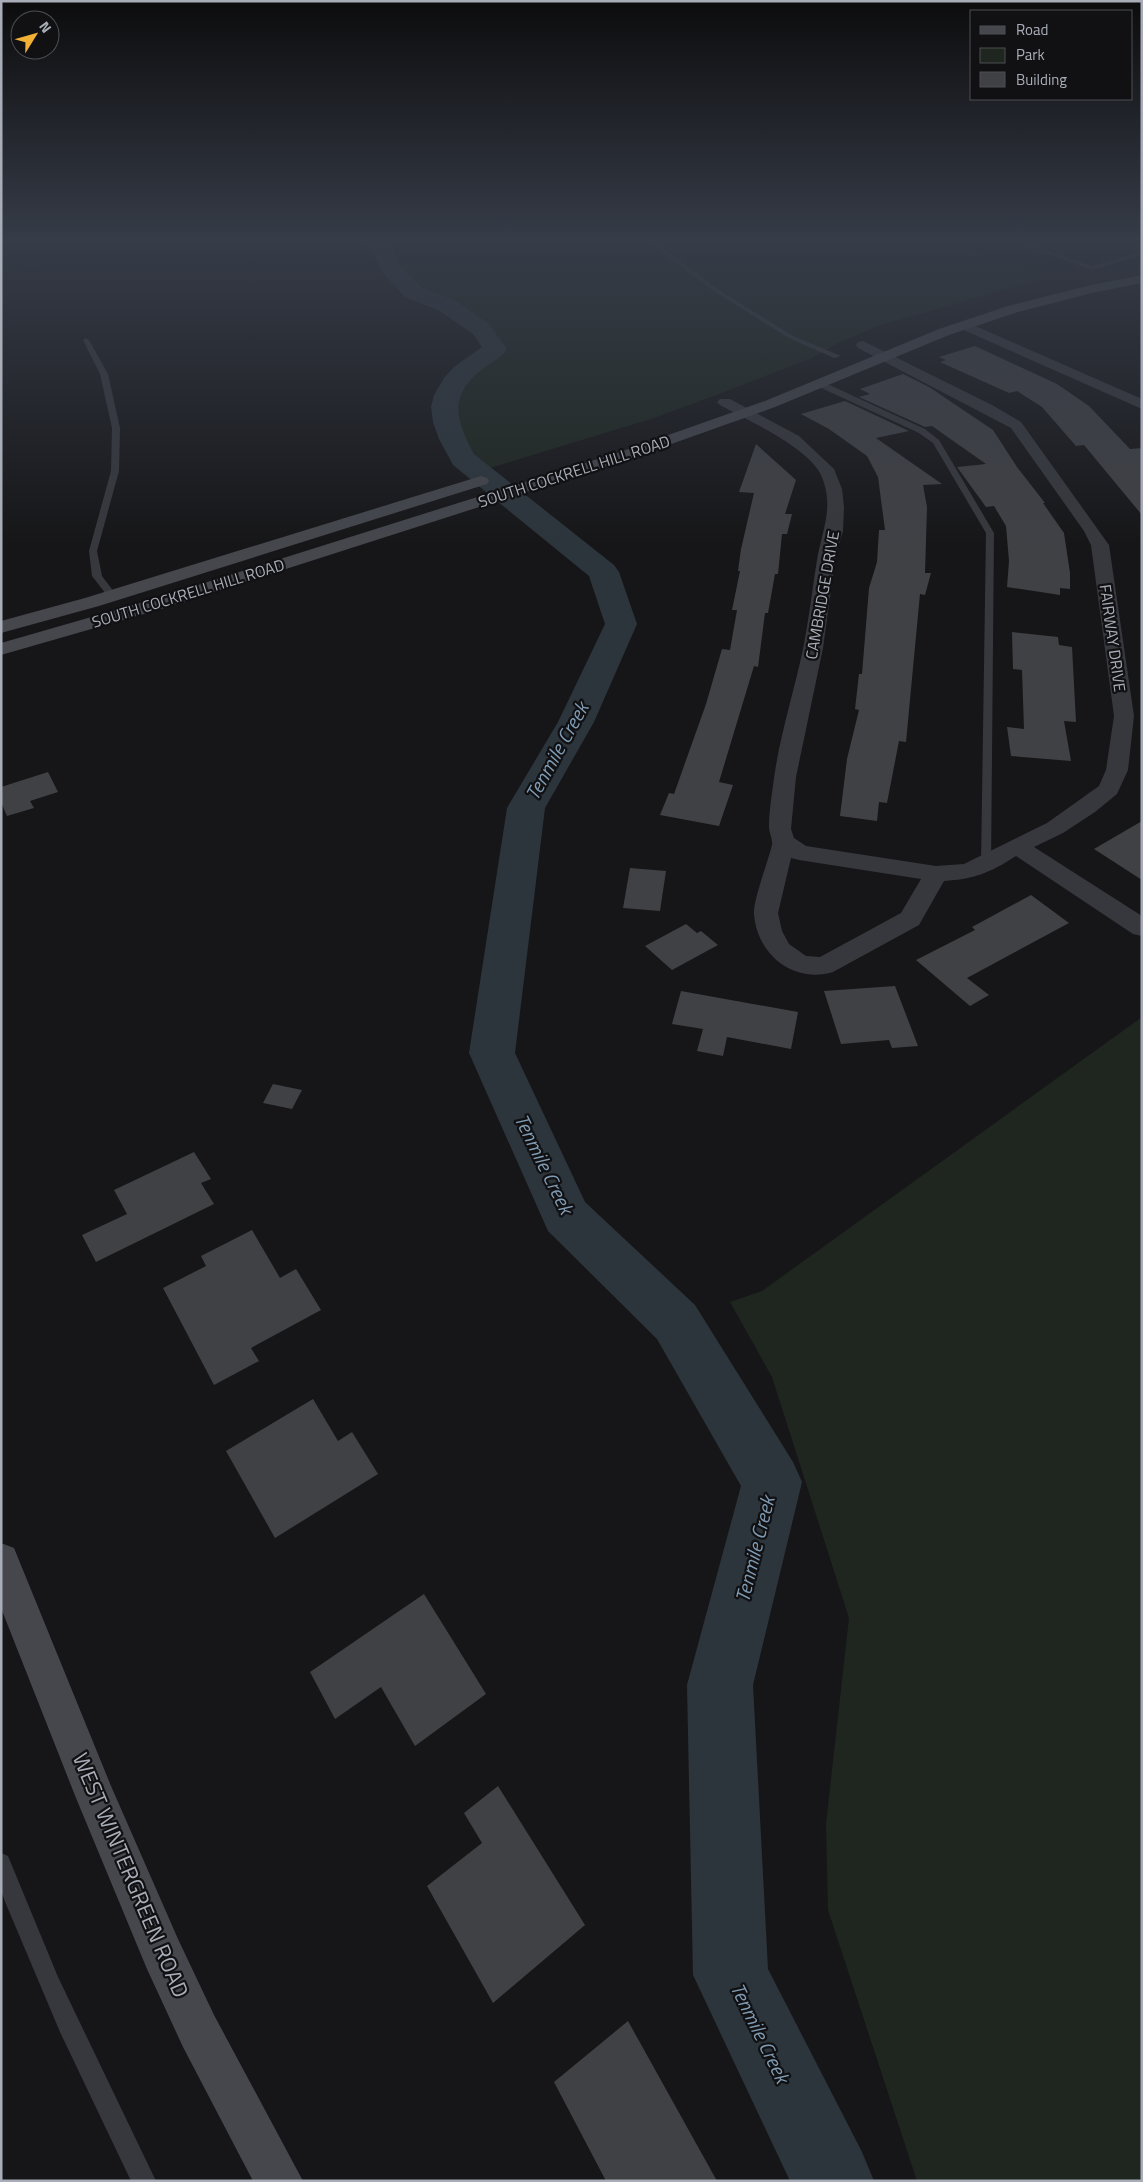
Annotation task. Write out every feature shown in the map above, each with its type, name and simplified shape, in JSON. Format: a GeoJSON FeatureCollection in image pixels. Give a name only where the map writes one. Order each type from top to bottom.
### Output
{"type":"FeatureCollection","features":[{"type":"Feature","properties":{"kind":"main road"},"geometry":{"type":"LineString","coordinates":[[818,364],[872,342]]}},
{"type":"Feature","properties":{"kind":"main road","name":"SOUTH COCKRELL HILL ROAD"},"geometry":{"type":"LineString","coordinates":[[1,649],[118,615],[567,474],[730,405],[820,384],[922,342]]}},
{"type":"Feature","properties":{"kind":"main road"},"geometry":{"type":"LineString","coordinates":[[850,351],[860,367]]}},
{"type":"Feature","properties":{"kind":"main road","name":"SOUTH COCKRELL HILL ROAD"},"geometry":{"type":"LineString","coordinates":[[1,627],[109,597],[501,475]]}},
{"type":"Feature","properties":{"kind":"main road"},"geometry":{"type":"LineString","coordinates":[[109,597],[118,615]]}},
{"type":"Feature","properties":{"kind":"main road","name":"WEST WINTERGREEN ROAD"},"geometry":{"type":"LineString","coordinates":[[1,1561],[141,1910],[246,2125],[279,2181]]}},
{"type":"Feature","properties":{"kind":"street"},"geometry":{"type":"LineString","coordinates":[[1001,342],[1142,405]]}},
{"type":"Feature","properties":{"kind":"street","name":"FAIRWAY DRIVE"},"geometry":{"type":"LineString","coordinates":[[850,351],[887,356],[1016,425],[1100,545],[1133,717],[1109,788],[1087,807],[1055,828],[1016,846]]}},
{"type":"Feature","properties":{"kind":"street","name":"CAMBRIDGE DRIVE"},"geometry":{"type":"LineString","coordinates":[[730,405],[792,439],[813,456],[828,472],[836,507],[813,648],[785,777],[780,829],[784,842],[766,913],[770,931],[780,950],[800,965],[824,966],[910,919],[936,874]]}},
{"type":"Feature","properties":{"kind":"street"},"geometry":{"type":"LineString","coordinates":[[784,842],[799,853],[820,858],[936,874],[967,872],[988,864],[1016,846],[1142,928]]}},
{"type":"Feature","properties":{"kind":"lane"},"geometry":{"type":"LineString","coordinates":[[87,342],[104,374],[116,428],[115,470],[93,551],[97,576],[109,597]]}},
{"type":"Feature","properties":{"kind":"lane"},"geometry":{"type":"LineString","coordinates":[[811,342],[850,351]]}},
{"type":"Feature","properties":{"kind":"lane"},"geometry":{"type":"LineString","coordinates":[[820,384],[922,431],[936,442],[990,533],[988,864]]}},
{"type":"Feature","properties":{"kind":"lane"},"geometry":{"type":"LineString","coordinates":[[1,1863],[22,1922],[81,2055],[144,2181]]}},
{"type":"Feature","properties":{"kind":"green space"},"geometry":{"type":"Polygon","coordinates":[[[497,342],[841,342],[812,358],[654,418],[487,469],[470,455],[451,405],[455,386],[502,349],[497,342]]]}},
{"type":"Feature","properties":{"kind":"green space"},"geometry":{"type":"Polygon","coordinates":[[[1142,1017],[1142,2181],[917,2181],[828,1910],[826,1824],[849,1618],[772,1377],[730,1302],[762,1291],[1142,1017]]]}},
{"type":"Feature","properties":{"kind":"building"},"geometry":{"type":"Polygon","coordinates":[[[975,346],[1057,384],[1089,406],[1130,449],[1142,448],[1142,515],[1084,445],[1076,446],[1042,407],[1017,391],[1009,393],[940,362],[946,360],[939,357],[975,346]]]}},
{"type":"Feature","properties":{"kind":"building"},"geometry":{"type":"Polygon","coordinates":[[[903,374],[929,387],[993,430],[1064,533],[1070,573],[1070,589],[1060,588],[1060,595],[1007,587],[1009,561],[1006,526],[994,506],[986,507],[957,467],[986,464],[932,426],[925,427],[859,397],[870,394],[860,389],[903,374]]]}},
{"type":"Feature","properties":{"kind":"building"},"geometry":{"type":"Polygon","coordinates":[[[845,401],[909,431],[876,438],[942,484],[923,485],[927,507],[925,573],[931,573],[925,595],[920,594],[906,742],[899,741],[887,803],[879,802],[877,821],[840,816],[847,759],[859,710],[855,709],[859,674],[862,674],[869,588],[877,562],[879,530],[885,530],[878,477],[867,456],[829,429],[801,414],[845,401]]]}},
{"type":"Feature","properties":{"kind":"building"},"geometry":{"type":"Polygon","coordinates":[[[756,444],[796,480],[785,514],[792,514],[787,534],[782,534],[778,574],[775,574],[768,613],[765,613],[758,667],[754,666],[719,782],[733,785],[719,826],[660,815],[669,793],[674,794],[706,704],[722,649],[730,650],[737,610],[732,610],[740,571],[738,571],[741,549],[754,493],[739,492],[756,444]]]}},
{"type":"Feature","properties":{"kind":"building"},"geometry":{"type":"Polygon","coordinates":[[[1012,632],[1058,637],[1059,645],[1072,647],[1076,722],[1064,721],[1071,761],[1011,756],[1007,727],[1024,729],[1022,670],[1013,669],[1012,632]]]}},
{"type":"Feature","properties":{"kind":"building"},"geometry":{"type":"Polygon","coordinates":[[[48,772],[58,792],[30,801],[34,808],[7,816],[1,802],[1,787],[48,772]]]}},
{"type":"Feature","properties":{"kind":"building"},"geometry":{"type":"Polygon","coordinates":[[[1142,821],[1142,880],[1094,849],[1142,821]]]}},
{"type":"Feature","properties":{"kind":"building"},"geometry":{"type":"Polygon","coordinates":[[[630,868],[666,871],[660,911],[623,908],[630,868]]]}},
{"type":"Feature","properties":{"kind":"building"},"geometry":{"type":"Polygon","coordinates":[[[1031,895],[1069,923],[967,978],[989,995],[970,1006],[916,960],[975,930],[972,927],[1031,895]]]}},
{"type":"Feature","properties":{"kind":"building"},"geometry":{"type":"Polygon","coordinates":[[[686,924],[697,933],[701,931],[718,945],[672,970],[645,946],[686,924]]]}},
{"type":"Feature","properties":{"kind":"building"},"geometry":{"type":"Polygon","coordinates":[[[895,986],[918,1046],[892,1048],[889,1040],[841,1044],[824,991],[895,986]]]}},
{"type":"Feature","properties":{"kind":"building"},"geometry":{"type":"Polygon","coordinates":[[[681,991],[798,1012],[791,1049],[727,1037],[723,1056],[697,1051],[703,1029],[672,1024],[681,991]]]}},
{"type":"Feature","properties":{"kind":"building"},"geometry":{"type":"Polygon","coordinates":[[[273,1084],[302,1090],[292,1109],[263,1103],[273,1084]]]}},
{"type":"Feature","properties":{"kind":"building"},"geometry":{"type":"Polygon","coordinates":[[[194,1152],[211,1179],[201,1183],[214,1204],[96,1262],[82,1235],[127,1214],[114,1190],[194,1152]]]}},
{"type":"Feature","properties":{"kind":"building"},"geometry":{"type":"Polygon","coordinates":[[[252,1230],[280,1278],[296,1269],[321,1310],[251,1348],[259,1361],[214,1385],[163,1288],[206,1266],[201,1256],[252,1230]]]}},
{"type":"Feature","properties":{"kind":"building"},"geometry":{"type":"Polygon","coordinates":[[[313,1399],[338,1441],[352,1432],[378,1474],[275,1538],[226,1451],[313,1399]]]}},
{"type":"Feature","properties":{"kind":"building"},"geometry":{"type":"Polygon","coordinates":[[[424,1594],[486,1694],[415,1746],[381,1687],[335,1719],[310,1672],[424,1594]]]}},
{"type":"Feature","properties":{"kind":"building"},"geometry":{"type":"Polygon","coordinates":[[[498,1786],[585,1925],[493,2003],[427,1886],[482,1843],[464,1813],[498,1786]]]}},
{"type":"Feature","properties":{"kind":"building"},"geometry":{"type":"Polygon","coordinates":[[[628,2021],[717,2181],[606,2181],[554,2082],[628,2021]]]}},
{"type":"Feature","properties":{"kind":"waterway","name":"Tenmile Creek"},"geometry":{"type":"LineString","coordinates":[[490,342],[495,349],[463,372],[453,383],[447,395],[444,407],[446,422],[452,439],[463,459],[603,572],[621,624],[576,722],[526,808],[492,1053],[566,1216],[676,1322],[772,1482],[720,1685],[731,1975],[833,2181]]}}]}
